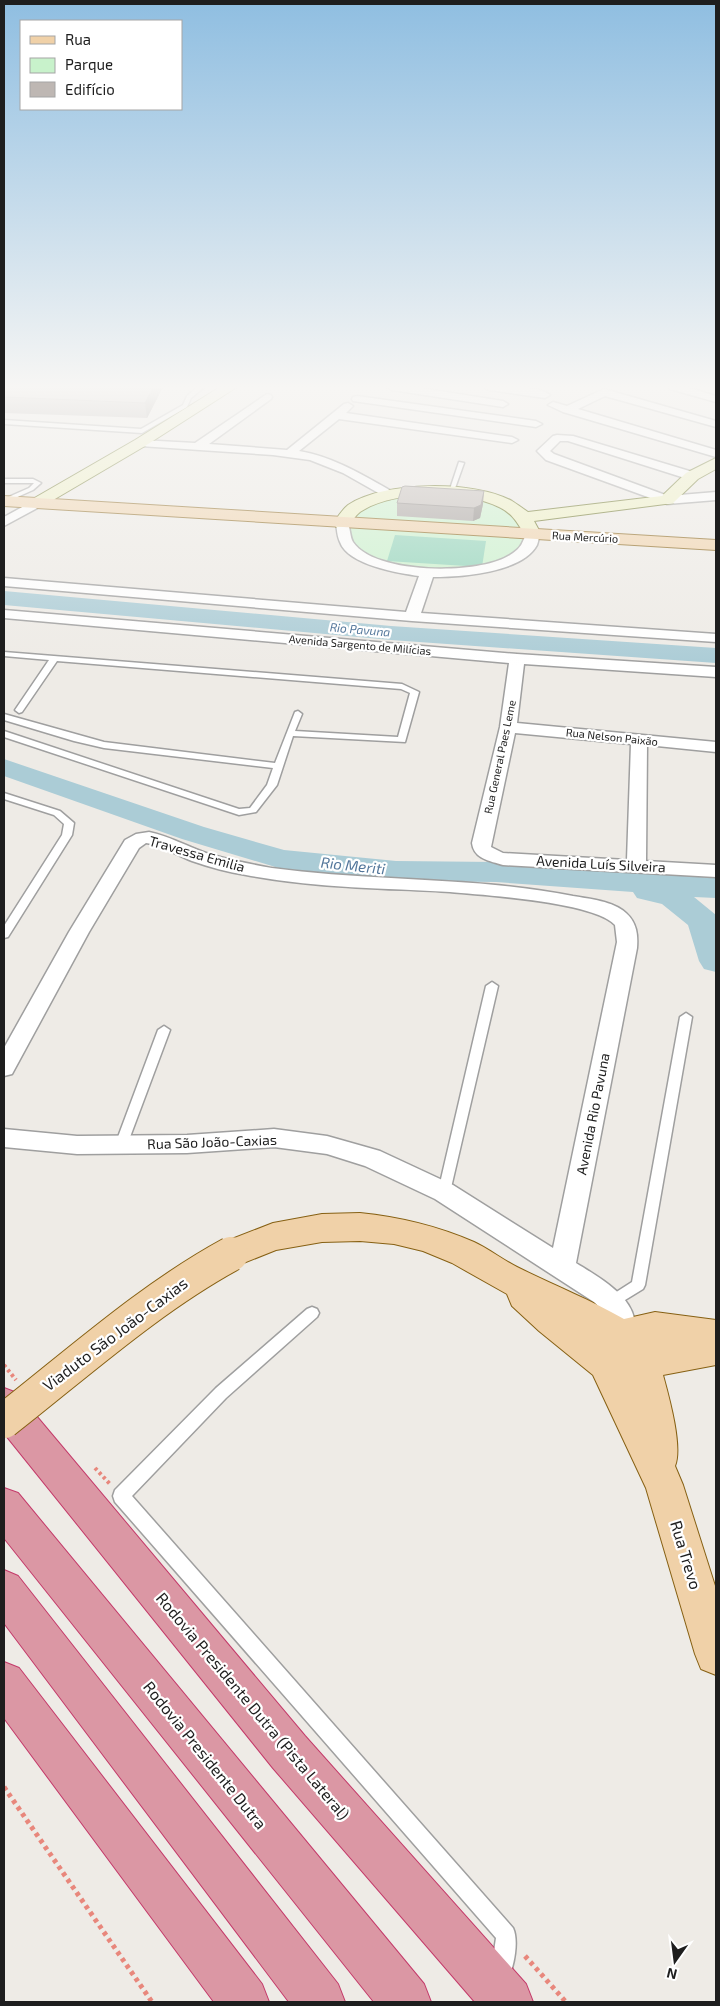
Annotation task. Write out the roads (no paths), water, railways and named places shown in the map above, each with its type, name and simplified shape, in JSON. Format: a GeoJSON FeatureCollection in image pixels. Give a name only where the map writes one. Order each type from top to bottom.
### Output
{"type":"FeatureCollection","features":[{"type":"Feature","properties":{"kind":"highway","name":"Rodovia Presidente Dutra (Pista Lateral)"},"geometry":{"type":"LineString","coordinates":[[12,1395],[289,1752],[503,1997]]}},
{"type":"Feature","properties":{"kind":"highway","name":"Rodovia Presidente Dutra"},"geometry":{"type":"LineString","coordinates":[[4,1507],[406,2002]]}},
{"type":"Feature","properties":{"kind":"highway"},"geometry":{"type":"LineString","coordinates":[[4,1590],[320,2002]]}},
{"type":"Feature","properties":{"kind":"highway"},"geometry":{"type":"LineString","coordinates":[[4,1683],[244,2002]]}},
{"type":"Feature","properties":{"kind":"main road","name":"Rua Mercúrio"},"geometry":{"type":"LineString","coordinates":[[4,501],[716,545]]}},
{"type":"Feature","properties":{"kind":"main road","name":"Viaduto São João-Caxias"},"geometry":{"type":"LineString","coordinates":[[4,1420],[169,1292],[200,1271],[231,1254],[273,1237],[304,1230],[340,1227],[377,1228],[409,1234],[444,1244],[505,1277],[550,1320],[614,1349]]}},
{"type":"Feature","properties":{"kind":"main road"},"geometry":{"type":"LineString","coordinates":[[716,1336],[656,1328],[614,1349],[619,1372],[626,1373],[638,1368],[642,1363],[716,1349]]}},
{"type":"Feature","properties":{"kind":"main road","name":"Rua Trevo"},"geometry":{"type":"LineString","coordinates":[[614,1349],[624,1405],[637,1427],[664,1485],[716,1654]]}},
{"type":"Feature","properties":{"kind":"main road","name":"Rua Trevo"},"geometry":{"type":"LineString","coordinates":[[642,1363],[652,1401],[664,1485]]}},
{"type":"Feature","properties":{"kind":"street"},"geometry":{"type":"LineString","coordinates":[[4,522],[75,481]]}},
{"type":"Feature","properties":{"kind":"street"},"geometry":{"type":"LineString","coordinates":[[367,481],[388,495]]}},
{"type":"Feature","properties":{"kind":"street"},"geometry":{"type":"LineString","coordinates":[[614,481],[667,500]]}},
{"type":"Feature","properties":{"kind":"street"},"geometry":{"type":"LineString","coordinates":[[667,500],[687,481]]}},
{"type":"Feature","properties":{"kind":"street"},"geometry":{"type":"LineString","coordinates":[[419,491],[451,491],[488,498],[516,510],[525,517],[531,526],[533,534],[530,545],[519,556],[502,564],[462,572],[427,573],[404,571],[366,559],[353,551],[344,542],[340,532],[342,523],[347,514],[358,506],[388,495],[419,491]]}},
{"type":"Feature","properties":{"kind":"street"},"geometry":{"type":"LineString","coordinates":[[525,517],[716,496]]}},
{"type":"Feature","properties":{"kind":"street"},"geometry":{"type":"LineString","coordinates":[[412,617],[427,573]]}},
{"type":"Feature","properties":{"kind":"street"},"geometry":{"type":"LineString","coordinates":[[4,582],[412,617],[716,638]]}},
{"type":"Feature","properties":{"kind":"street","name":"Avenida Sargento de Milícias"},"geometry":{"type":"LineString","coordinates":[[4,614],[518,659],[716,672]]}},
{"type":"Feature","properties":{"kind":"street","name":"Rua General Paes Leme"},"geometry":{"type":"LineString","coordinates":[[487,853],[482,849],[481,843],[508,727],[518,659]]}},
{"type":"Feature","properties":{"kind":"street","name":"Rua Nelson Paixão"},"geometry":{"type":"LineString","coordinates":[[508,727],[716,747]]}},
{"type":"Feature","properties":{"kind":"street"},"geometry":{"type":"LineString","coordinates":[[636,866],[639,740]]}},
{"type":"Feature","properties":{"kind":"street","name":"Travessa Emilia"},"geometry":{"type":"LineString","coordinates":[[4,1068],[78,932],[132,844],[137,840],[146,838],[157,840],[199,857],[264,872],[301,877],[520,892],[592,906],[613,914],[624,922],[628,934],[624,962]]}},
{"type":"Feature","properties":{"kind":"street","name":"Avenida Luís Silveira"},"geometry":{"type":"LineString","coordinates":[[487,853],[503,859],[716,870]]}},
{"type":"Feature","properties":{"kind":"street","name":"Avenida Rio Pavuna"},"geometry":{"type":"LineString","coordinates":[[562,1267],[624,962]]}},
{"type":"Feature","properties":{"kind":"street","name":"Rua São João-Caxias"},"geometry":{"type":"LineString","coordinates":[[4,1138],[77,1145],[121,1145],[188,1144],[274,1138],[327,1145],[372,1158],[444,1192],[585,1281],[612,1302]]}},
{"type":"Feature","properties":{"kind":"street"},"geometry":{"type":"LineString","coordinates":[[612,1302],[619,1311],[614,1349]]}},
{"type":"Feature","properties":{"kind":"lane"},"geometry":{"type":"LineString","coordinates":[[4,481],[33,482],[38,484],[4,501]]}},
{"type":"Feature","properties":{"kind":"lane"},"geometry":{"type":"LineString","coordinates":[[451,491],[455,481]]}},
{"type":"Feature","properties":{"kind":"lane"},"geometry":{"type":"LineString","coordinates":[[4,654],[402,687],[409,688],[415,692],[402,740],[290,732]]}},
{"type":"Feature","properties":{"kind":"lane"},"geometry":{"type":"LineString","coordinates":[[19,710],[55,658]]}},
{"type":"Feature","properties":{"kind":"lane"},"geometry":{"type":"LineString","coordinates":[[4,734],[239,812],[253,810],[272,785],[298,714]]}},
{"type":"Feature","properties":{"kind":"lane"},"geometry":{"type":"LineString","coordinates":[[4,717],[77,739],[104,745],[279,766]]}},
{"type":"Feature","properties":{"kind":"lane"},"geometry":{"type":"LineString","coordinates":[[4,796],[57,813],[69,823],[67,835],[4,934]]}},
{"type":"Feature","properties":{"kind":"lane"},"geometry":{"type":"LineString","coordinates":[[444,1192],[492,986]]}},
{"type":"Feature","properties":{"kind":"lane"},"geometry":{"type":"LineString","coordinates":[[612,1302],[638,1285],[686,1017]]}},
{"type":"Feature","properties":{"kind":"lane"},"geometry":{"type":"LineString","coordinates":[[121,1145],[164,1030]]}},
{"type":"Feature","properties":{"kind":"lane"},"geometry":{"type":"LineString","coordinates":[[312,1313],[221,1393],[121,1496],[506,1935],[503,1997]]}},
{"type":"Feature","properties":{"kind":"waterway","name":"Rio Pavuna"},"geometry":{"type":"LineString","coordinates":[[4,598],[391,633],[716,656]]}},
{"type":"Feature","properties":{"kind":"waterway","name":"Rio Meriti"},"geometry":{"type":"LineString","coordinates":[[4,767],[193,833],[282,859],[396,871],[496,872],[716,888]]}},
{"type":"Feature","properties":{"kind":"waterway"},"geometry":{"type":"LineString","coordinates":[[648,891],[672,896],[703,920],[716,961]]}}]}
